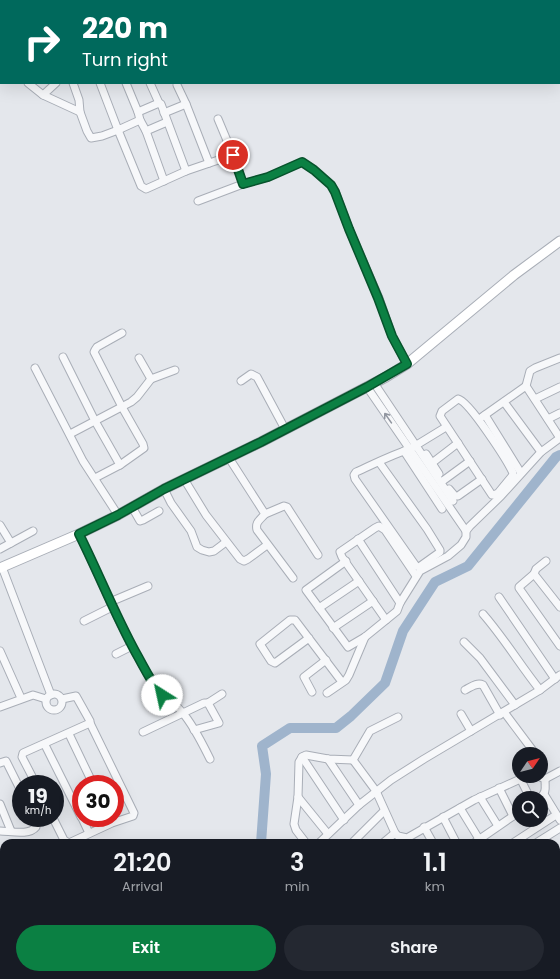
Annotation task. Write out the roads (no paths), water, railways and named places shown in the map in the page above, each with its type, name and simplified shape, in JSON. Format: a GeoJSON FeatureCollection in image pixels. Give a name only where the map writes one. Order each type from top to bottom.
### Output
{"type":"FeatureCollection","features":[{"type":"Feature","properties":{"kind":"street"},"geometry":{"type":"LineString","coordinates":[[29,84],[43,95],[80,112]]}},
{"type":"Feature","properties":{"kind":"street"},"geometry":{"type":"LineString","coordinates":[[43,95],[55,84]]}},
{"type":"Feature","properties":{"kind":"street"},"geometry":{"type":"LineString","coordinates":[[73,84],[79,100],[80,112],[86,131],[91,138],[102,136],[140,120]]}},
{"type":"Feature","properties":{"kind":"street"},"geometry":{"type":"LineString","coordinates":[[100,84],[141,186],[146,189],[209,163],[233,155]]}},
{"type":"Feature","properties":{"kind":"street"},"geometry":{"type":"LineString","coordinates":[[126,84],[140,120],[146,131],[164,181]]}},
{"type":"Feature","properties":{"kind":"street"},"geometry":{"type":"LineString","coordinates":[[150,84],[164,113],[186,172]]}},
{"type":"Feature","properties":{"kind":"street"},"geometry":{"type":"LineString","coordinates":[[177,85],[209,163]]}},
{"type":"Feature","properties":{"kind":"street"},"geometry":{"type":"LineString","coordinates":[[138,112],[159,103]]}},
{"type":"Feature","properties":{"kind":"street"},"geometry":{"type":"LineString","coordinates":[[164,113],[186,104]]}},
{"type":"Feature","properties":{"kind":"street"},"geometry":{"type":"LineString","coordinates":[[218,119],[243,184]]}},
{"type":"Feature","properties":{"kind":"street"},"geometry":{"type":"LineString","coordinates":[[146,131],[167,122]]}},
{"type":"Feature","properties":{"kind":"street"},"geometry":{"type":"LineString","coordinates":[[198,201],[243,184],[268,177],[302,162],[314,170],[331,185],[335,192],[392,336],[407,364]]}},
{"type":"Feature","properties":{"kind":"street"},"geometry":{"type":"LineString","coordinates":[[62,699],[62,706],[56,711],[49,708],[48,697],[1,567],[79,534],[118,515],[164,489],[229,458],[371,385],[407,364],[514,275],[560,240]]}},
{"type":"Feature","properties":{"kind":"street"},"geometry":{"type":"LineString","coordinates":[[95,478],[120,465],[144,448],[94,352],[97,347],[122,334]]}},
{"type":"Feature","properties":{"kind":"street"},"geometry":{"type":"LineString","coordinates":[[63,357],[95,421],[120,465]]}},
{"type":"Feature","properties":{"kind":"street"},"geometry":{"type":"LineString","coordinates":[[139,358],[151,379]]}},
{"type":"Feature","properties":{"kind":"street"},"geometry":{"type":"LineString","coordinates":[[478,420],[526,386],[530,371],[560,358]]}},
{"type":"Feature","properties":{"kind":"street"},"geometry":{"type":"LineString","coordinates":[[35,368],[83,461],[118,515]]}},
{"type":"Feature","properties":{"kind":"street"},"geometry":{"type":"LineString","coordinates":[[70,434],[122,407],[137,397],[151,379],[176,370]]}},
{"type":"Feature","properties":{"kind":"street"},"geometry":{"type":"LineString","coordinates":[[241,382],[251,374],[257,377],[285,428]]}},
{"type":"Feature","properties":{"kind":"street"},"geometry":{"type":"LineString","coordinates":[[371,385],[387,402],[406,438]]}},
{"type":"Feature","properties":{"kind":"street"},"geometry":{"type":"LineString","coordinates":[[371,385],[380,406],[406,438],[468,528]]}},
{"type":"Feature","properties":{"kind":"street"},"geometry":{"type":"LineString","coordinates":[[346,561],[306,590],[348,647],[365,637],[397,611],[416,576],[423,569],[448,556],[461,545],[466,537],[468,528],[501,496],[541,452],[560,438],[526,386]]}},
{"type":"Feature","properties":{"kind":"street"},"geometry":{"type":"LineString","coordinates":[[535,399],[560,387]]}},
{"type":"Feature","properties":{"kind":"street"},"geometry":{"type":"LineString","coordinates":[[458,399],[462,401],[478,420],[513,473],[498,493],[494,495],[492,495],[446,427],[440,413],[458,399]]}},
{"type":"Feature","properties":{"kind":"street"},"geometry":{"type":"LineString","coordinates":[[380,406],[387,402]]}},
{"type":"Feature","properties":{"kind":"street"},"geometry":{"type":"LineString","coordinates":[[504,402],[541,452]]}},
{"type":"Feature","properties":{"kind":"street"},"geometry":{"type":"LineString","coordinates":[[548,419],[560,413]]}},
{"type":"Feature","properties":{"kind":"street"},"geometry":{"type":"LineString","coordinates":[[485,415],[521,473]]}},
{"type":"Feature","properties":{"kind":"street"},"geometry":{"type":"LineString","coordinates":[[379,462],[427,529],[440,550],[438,555],[419,566],[416,566],[355,479],[354,475],[356,472],[412,447],[446,427]]}},
{"type":"Feature","properties":{"kind":"street"},"geometry":{"type":"LineString","coordinates":[[432,463],[458,443]]}},
{"type":"Feature","properties":{"kind":"street"},"geometry":{"type":"LineString","coordinates":[[412,447],[432,463],[455,496],[458,496],[482,479]]}},
{"type":"Feature","properties":{"kind":"street"},"geometry":{"type":"LineString","coordinates":[[412,447],[442,509]]}},
{"type":"Feature","properties":{"kind":"street"},"geometry":{"type":"LineString","coordinates":[[229,458],[266,514]]}},
{"type":"Feature","properties":{"kind":"street"},"geometry":{"type":"LineString","coordinates":[[444,480],[470,461]]}},
{"type":"Feature","properties":{"kind":"street"},"geometry":{"type":"LineString","coordinates":[[184,479],[206,516],[240,559],[244,561],[248,559],[267,544]]}},
{"type":"Feature","properties":{"kind":"street"},"geometry":{"type":"LineString","coordinates":[[164,489],[171,503],[191,532],[197,546],[202,550],[209,552],[214,551],[226,542]]}},
{"type":"Feature","properties":{"kind":"street"},"geometry":{"type":"LineString","coordinates":[[132,507],[140,521],[159,510]]}},
{"type":"Feature","properties":{"kind":"street"},"geometry":{"type":"LineString","coordinates":[[293,578],[257,530],[257,522],[266,514],[280,507],[287,507],[318,555]]}},
{"type":"Feature","properties":{"kind":"street"},"geometry":{"type":"LineString","coordinates":[[0,525],[11,543]]}},
{"type":"Feature","properties":{"kind":"street"},"geometry":{"type":"LineString","coordinates":[[386,620],[340,552],[379,526],[382,527],[416,576]]}},
{"type":"Feature","properties":{"kind":"street"},"geometry":{"type":"LineString","coordinates":[[0,549],[34,531]]}},
{"type":"Feature","properties":{"kind":"street"},"geometry":{"type":"LineString","coordinates":[[79,534],[98,572],[111,605],[132,646],[158,691],[183,713],[210,759]]}},
{"type":"Feature","properties":{"kind":"street"},"geometry":{"type":"LineString","coordinates":[[358,540],[400,603]]}},
{"type":"Feature","properties":{"kind":"street"},"geometry":{"type":"LineString","coordinates":[[546,561],[536,569],[534,574],[519,588],[560,646]]}},
{"type":"Feature","properties":{"kind":"street"},"geometry":{"type":"LineString","coordinates":[[534,574],[560,607]]}},
{"type":"Feature","properties":{"kind":"street"},"geometry":{"type":"LineString","coordinates":[[319,608],[359,581]]}},
{"type":"Feature","properties":{"kind":"street"},"geometry":{"type":"LineString","coordinates":[[84,621],[148,586]]}},
{"type":"Feature","properties":{"kind":"street"},"geometry":{"type":"LineString","coordinates":[[323,839],[359,805],[376,792],[424,759],[540,690],[558,677],[499,598]]}},
{"type":"Feature","properties":{"kind":"street"},"geometry":{"type":"LineString","coordinates":[[333,628],[373,601]]}},
{"type":"Feature","properties":{"kind":"street"},"geometry":{"type":"LineString","coordinates":[[483,614],[540,690]]}},
{"type":"Feature","properties":{"kind":"street"},"geometry":{"type":"LineString","coordinates":[[309,638],[275,663],[273,663],[260,644],[292,620],[296,620],[342,682]]}},
{"type":"Feature","properties":{"kind":"street"},"geometry":{"type":"LineString","coordinates":[[327,693],[349,675],[365,637]]}},
{"type":"Feature","properties":{"kind":"street"},"geometry":{"type":"LineString","coordinates":[[464,642],[480,658],[515,705]]}},
{"type":"Feature","properties":{"kind":"street"},"geometry":{"type":"LineString","coordinates":[[116,654],[132,646]]}},
{"type":"Feature","properties":{"kind":"street"},"geometry":{"type":"LineString","coordinates":[[0,651],[21,698]]}},
{"type":"Feature","properties":{"kind":"street"},"geometry":{"type":"LineString","coordinates":[[312,692],[304,677],[326,660]]}},
{"type":"Feature","properties":{"kind":"street"},"geometry":{"type":"LineString","coordinates":[[466,690],[476,684],[483,685],[502,713],[530,747]]}},
{"type":"Feature","properties":{"kind":"street"},"geometry":{"type":"LineString","coordinates":[[0,707],[21,698],[33,695],[48,697],[56,694],[62,699]]}},
{"type":"Feature","properties":{"kind":"street"},"geometry":{"type":"LineString","coordinates":[[143,732],[204,702],[208,703],[222,694]]}},
{"type":"Feature","properties":{"kind":"street"},"geometry":{"type":"LineString","coordinates":[[62,699],[74,696],[77,697],[116,775]]}},
{"type":"Feature","properties":{"kind":"street"},"geometry":{"type":"LineString","coordinates":[[194,730],[219,723],[208,703]]}},
{"type":"Feature","properties":{"kind":"street"},"geometry":{"type":"LineString","coordinates":[[461,714],[471,732]]}},
{"type":"Feature","properties":{"kind":"street"},"geometry":{"type":"LineString","coordinates":[[353,760],[370,731],[398,717]]}},
{"type":"Feature","properties":{"kind":"street"},"geometry":{"type":"LineString","coordinates":[[31,775],[22,757],[24,753],[90,723]]}},
{"type":"Feature","properties":{"kind":"street"},"geometry":{"type":"LineString","coordinates":[[68,734],[88,775]]}},
{"type":"Feature","properties":{"kind":"street"},"geometry":{"type":"LineString","coordinates":[[45,744],[72,799]]}},
{"type":"Feature","properties":{"kind":"street"},"geometry":{"type":"LineString","coordinates":[[303,839],[295,826],[299,762],[302,757],[306,755],[353,760],[376,792],[395,833],[406,839]]}},
{"type":"Feature","properties":{"kind":"street"},"geometry":{"type":"LineString","coordinates":[[302,757],[344,820]]}},
{"type":"Feature","properties":{"kind":"street"},"geometry":{"type":"LineString","coordinates":[[328,758],[359,805]]}},
{"type":"Feature","properties":{"kind":"street"},"geometry":{"type":"LineString","coordinates":[[0,763],[6,761],[13,775]]}},
{"type":"Feature","properties":{"kind":"street"},"geometry":{"type":"LineString","coordinates":[[548,776],[560,771]]}},
{"type":"Feature","properties":{"kind":"street"},"geometry":{"type":"LineString","coordinates":[[409,839],[424,827],[480,797],[512,782]]}},
{"type":"Feature","properties":{"kind":"street"},"geometry":{"type":"LineString","coordinates":[[499,788],[512,808]]}},
{"type":"Feature","properties":{"kind":"street"},"geometry":{"type":"LineString","coordinates":[[124,791],[134,811],[133,816],[124,818]]}},
{"type":"Feature","properties":{"kind":"street"},"geometry":{"type":"LineString","coordinates":[[298,797],[328,834]]}},
{"type":"Feature","properties":{"kind":"street"},"geometry":{"type":"LineString","coordinates":[[480,797],[498,826]]}},
{"type":"Feature","properties":{"kind":"street"},"geometry":{"type":"LineString","coordinates":[[0,804],[12,831]]}},
{"type":"Feature","properties":{"kind":"street"},"geometry":{"type":"LineString","coordinates":[[520,839],[558,818],[548,804]]}},
{"type":"Feature","properties":{"kind":"street"},"geometry":{"type":"LineString","coordinates":[[460,808],[476,839]]}},
{"type":"Feature","properties":{"kind":"street"},"geometry":{"type":"LineString","coordinates":[[356,839],[384,811]]}},
{"type":"Feature","properties":{"kind":"street"},"geometry":{"type":"LineString","coordinates":[[443,817],[454,839]]}},
{"type":"Feature","properties":{"kind":"street"},"geometry":{"type":"LineString","coordinates":[[480,839],[512,817]]}},
{"type":"Feature","properties":{"kind":"street"},"geometry":{"type":"LineString","coordinates":[[0,831],[29,832],[34,830],[35,827]]}},
{"type":"Feature","properties":{"kind":"street"},"geometry":{"type":"LineString","coordinates":[[58,827],[64,839]]}},
{"type":"Feature","properties":{"kind":"street"},"geometry":{"type":"LineString","coordinates":[[86,827],[89,833]]}},
{"type":"Feature","properties":{"kind":"street"},"geometry":{"type":"LineString","coordinates":[[77,839],[99,827]]}},
{"type":"Feature","properties":{"kind":"street"},"geometry":{"type":"LineString","coordinates":[[424,827],[431,839]]}},
{"type":"Feature","properties":{"kind":"street"},"geometry":{"type":"LineString","coordinates":[[542,839],[560,828]]}},
{"type":"Feature","properties":{"kind":"street"},"geometry":{"type":"LineString","coordinates":[[388,839],[395,833]]}},
{"type":"Feature","properties":{"kind":"waterway"},"geometry":{"type":"LineString","coordinates":[[261,839],[266,774],[262,746],[290,728],[336,728],[351,716],[385,683],[403,631],[435,582],[468,566],[556,457],[560,455]]}}]}
